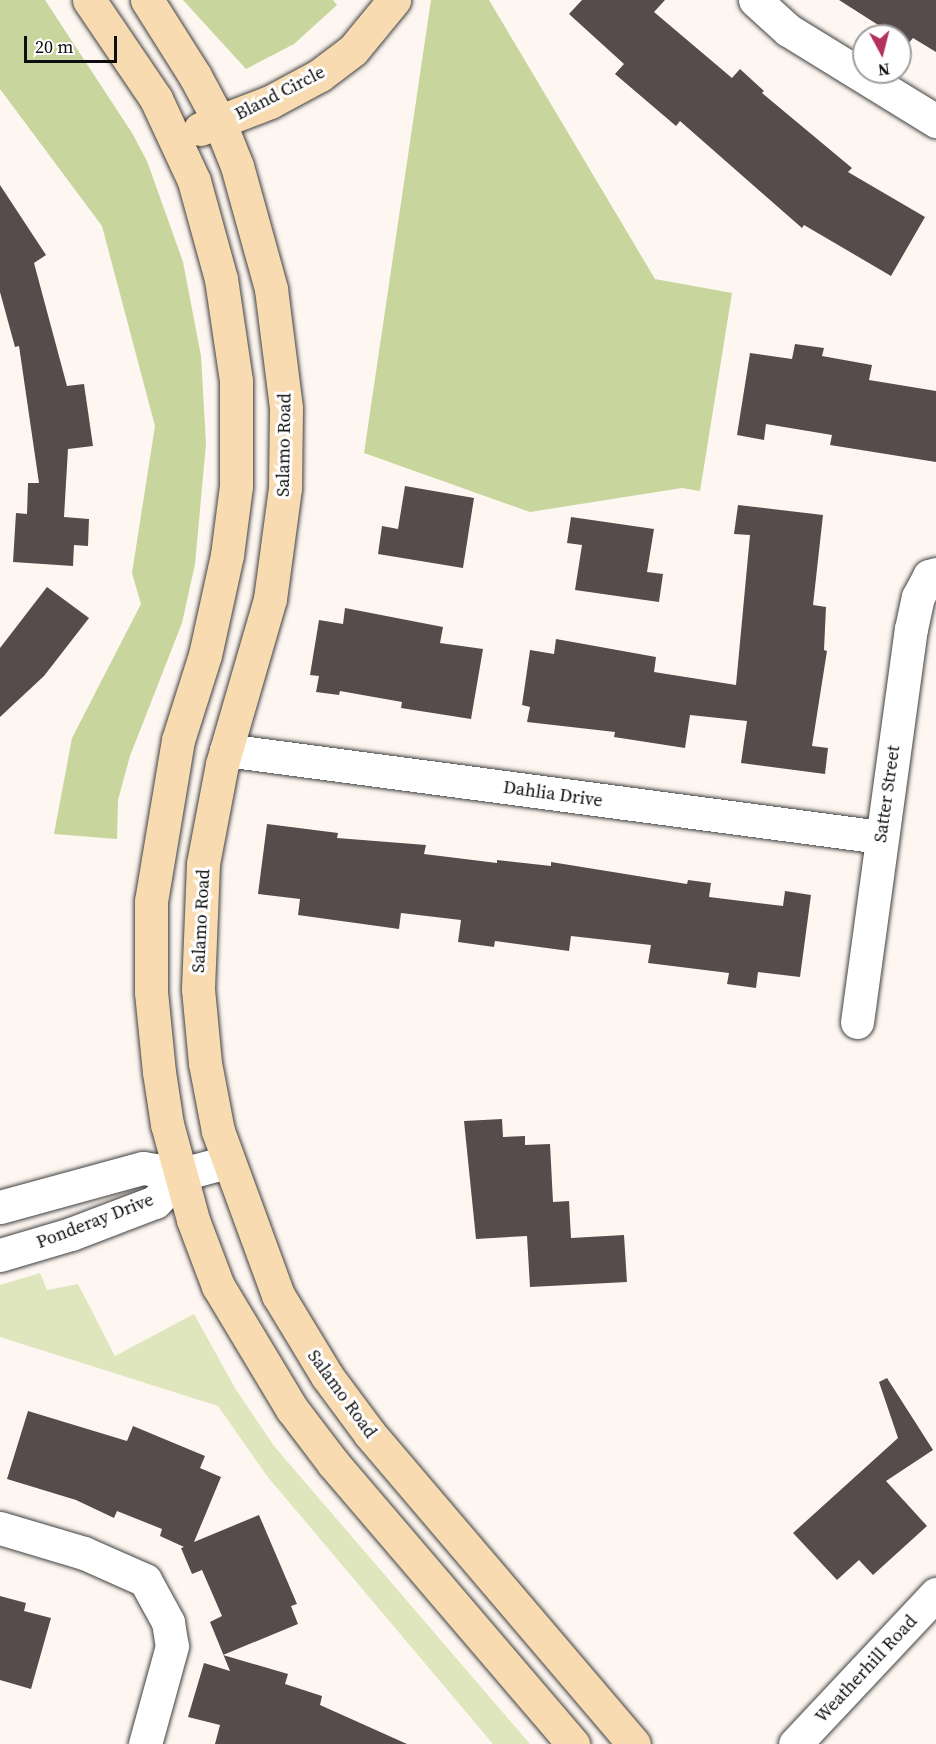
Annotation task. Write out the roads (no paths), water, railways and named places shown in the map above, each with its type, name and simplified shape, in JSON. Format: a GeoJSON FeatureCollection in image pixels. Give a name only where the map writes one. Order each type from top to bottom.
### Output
{"type":"FeatureCollection","features":[{"type":"Feature","properties":{"kind":"main road"},"geometry":{"type":"LineString","coordinates":[[89,0],[138,70],[175,138],[209,228],[221,279],[236,381],[236,486],[225,566],[204,655],[178,740],[151,901],[155,1043],[167,1124],[193,1220],[219,1286],[292,1409],[333,1463],[573,1744]]}},
{"type":"Feature","properties":{"kind":"main road","name":"Salamo Road"},"geometry":{"type":"LineString","coordinates":[[147,0],[219,122],[263,251],[278,323],[286,408],[285,488],[270,599],[226,750],[203,864],[197,936],[205,1063],[227,1162],[278,1295],[327,1376],[370,1434],[634,1744]]}},
{"type":"Feature","properties":{"kind":"main road","name":"Bland Circle"},"geometry":{"type":"LineString","coordinates":[[175,138],[270,102],[320,75],[353,50],[394,0]]}},
{"type":"Feature","properties":{"kind":"street"},"geometry":{"type":"LineString","coordinates":[[755,0],[788,30],[936,121]]}},
{"type":"Feature","properties":{"kind":"street","name":"Satter Street"},"geometry":{"type":"LineString","coordinates":[[857,1022],[912,623],[918,597],[929,576],[936,574]]}},
{"type":"Feature","properties":{"kind":"street","name":"Dahlia Drive"},"geometry":{"type":"LineString","coordinates":[[226,750],[881,837]]}},
{"type":"Feature","properties":{"kind":"street","name":"Ponderay Drive"},"geometry":{"type":"LineString","coordinates":[[0,1207],[143,1168],[182,1174],[227,1162]]}},
{"type":"Feature","properties":{"kind":"street","name":"Ponderay Drive"},"geometry":{"type":"LineString","coordinates":[[0,1255],[71,1234],[155,1202],[182,1174]]}},
{"type":"Feature","properties":{"kind":"street"},"geometry":{"type":"LineString","coordinates":[[0,1528],[84,1553],[145,1580],[168,1622],[172,1646],[146,1744]]}},
{"type":"Feature","properties":{"kind":"street","name":"Weatherhill Road"},"geometry":{"type":"LineString","coordinates":[[795,1744],[936,1594]]}}]}
